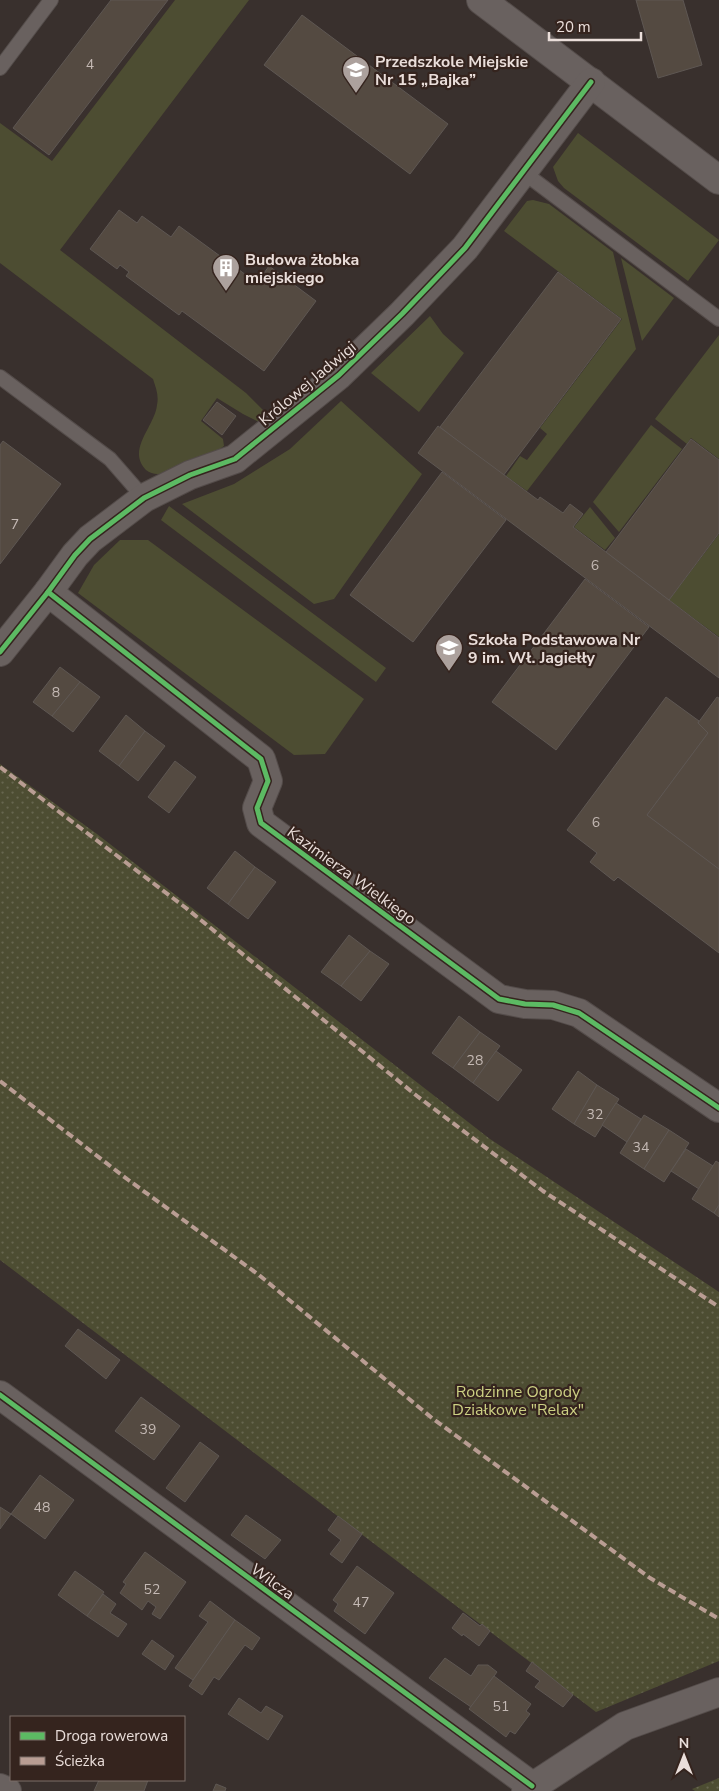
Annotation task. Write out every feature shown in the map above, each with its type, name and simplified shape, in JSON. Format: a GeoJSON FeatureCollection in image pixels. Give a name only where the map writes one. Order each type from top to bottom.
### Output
{"type":"FeatureCollection","features":[{"type":"Feature","properties":{"kind":"street"},"geometry":{"type":"LineString","coordinates":[[481,0],[719,180]]}},
{"type":"Feature","properties":{"kind":"street","name":"Królowej Jadwigi"},"geometry":{"type":"LineString","coordinates":[[0,652],[75,555],[90,539],[144,498],[190,475],[235,459],[339,375],[402,314],[465,248],[591,82]]}},
{"type":"Feature","properties":{"kind":"street","name":"Kazimierza Wielkiego"},"geometry":{"type":"LineString","coordinates":[[48,592],[261,759],[268,781],[257,808],[261,823],[499,999],[525,1004],[553,1004],[580,1013],[719,1108]]}},
{"type":"Feature","properties":{"kind":"street","name":"Wilcza"},"geometry":{"type":"LineString","coordinates":[[0,1395],[529,1789]]}},
{"type":"Feature","properties":{"kind":"street"},"geometry":{"type":"LineString","coordinates":[[529,1789],[625,1726],[719,1692]]}},
{"type":"Feature","properties":{"kind":"street"},"geometry":{"type":"LineString","coordinates":[[0,1788],[7,1791]]}},
{"type":"Feature","properties":{"kind":"lane"},"geometry":{"type":"LineString","coordinates":[[0,68],[51,0]]}},
{"type":"Feature","properties":{"kind":"lane"},"geometry":{"type":"LineString","coordinates":[[523,172],[719,318]]}},
{"type":"Feature","properties":{"kind":"lane"},"geometry":{"type":"LineString","coordinates":[[0,377],[110,459],[144,498]]}},
{"type":"Feature","properties":{"kind":"green space"},"geometry":{"type":"Polygon","coordinates":[[[175,0],[249,0],[60,250],[246,393],[269,416],[261,423],[217,398],[201,421],[223,439],[224,446],[211,455],[197,461],[165,473],[156,474],[146,470],[139,454],[140,446],[158,402],[153,379],[0,263],[0,123],[52,161],[175,0]]]}},
{"type":"Feature","properties":{"kind":"green space"},"geometry":{"type":"Polygon","coordinates":[[[578,133],[719,240],[688,281],[564,188],[558,181],[553,167],[578,133]]]}},
{"type":"Feature","properties":{"kind":"green space"},"geometry":{"type":"Polygon","coordinates":[[[533,200],[549,204],[613,252],[636,349],[527,491],[506,476],[520,456],[527,460],[547,434],[540,428],[622,319],[504,231],[527,201],[533,200]]]}},
{"type":"Feature","properties":{"kind":"green space"},"geometry":{"type":"Polygon","coordinates":[[[621,258],[674,298],[642,341],[621,258]]]}},
{"type":"Feature","properties":{"kind":"green space"},"geometry":{"type":"Polygon","coordinates":[[[430,316],[443,334],[464,353],[419,412],[371,373],[430,316]]]}},
{"type":"Feature","properties":{"kind":"green space"},"geometry":{"type":"Polygon","coordinates":[[[719,335],[719,459],[691,438],[687,444],[655,419],[719,335]]]}},
{"type":"Feature","properties":{"kind":"green space"},"geometry":{"type":"Polygon","coordinates":[[[341,401],[422,474],[334,599],[314,604],[182,504],[234,484],[290,449],[341,401]]]}},
{"type":"Feature","properties":{"kind":"green space"},"geometry":{"type":"Polygon","coordinates":[[[651,425],[682,449],[619,532],[593,502],[651,425]]]}},
{"type":"Feature","properties":{"kind":"green space"},"geometry":{"type":"Polygon","coordinates":[[[169,506],[386,668],[376,682],[161,520],[169,506]]]}},
{"type":"Feature","properties":{"kind":"green space"},"geometry":{"type":"Polygon","coordinates":[[[590,507],[615,538],[605,550],[574,527],[590,507]]]}},
{"type":"Feature","properties":{"kind":"green space"},"geometry":{"type":"Polygon","coordinates":[[[719,534],[719,637],[669,600],[719,534]]]}},
{"type":"Feature","properties":{"kind":"green space"},"geometry":{"type":"Polygon","coordinates":[[[120,540],[148,540],[364,699],[325,754],[294,755],[78,593],[94,565],[120,540]]]}},
{"type":"Feature","properties":{"kind":"green space","name":"Rodzinne Ogrody Działkowe \"Relax\""},"geometry":{"type":"Polygon","coordinates":[[[0,764],[97,834],[490,1139],[719,1292],[719,1661],[596,1712],[0,1260],[0,764]]]}},
{"type":"Feature","properties":{"kind":"green space"},"geometry":{"type":"Polygon","coordinates":[[[719,1778],[719,1791],[695,1791],[692,1789],[719,1778]]]}},
{"type":"Feature","properties":{"kind":"building"},"geometry":{"type":"Polygon","coordinates":[[[111,0],[168,0],[49,155],[13,128],[111,0]]]}},
{"type":"Feature","properties":{"kind":"building"},"geometry":{"type":"Polygon","coordinates":[[[636,0],[683,0],[702,65],[658,78],[636,0]]]}},
{"type":"Feature","properties":{"kind":"building","name":"Przedszkole Miejskie Nr 15 „Bajka”"},"geometry":{"type":"Polygon","coordinates":[[[302,15],[448,124],[410,174],[264,65],[302,15]]]}},
{"type":"Feature","properties":{"kind":"building","name":"Budowa żłobka miejskiego"},"geometry":{"type":"Polygon","coordinates":[[[119,210],[137,223],[142,216],[171,237],[179,226],[257,283],[269,266],[316,301],[264,371],[182,311],[179,315],[126,276],[129,272],[120,265],[117,269],[90,249],[119,210]]]}},
{"type":"Feature","properties":{"kind":"building"},"geometry":{"type":"Polygon","coordinates":[[[558,272],[621,319],[503,476],[440,427],[558,272]]]}},
{"type":"Feature","properties":{"kind":"building"},"geometry":{"type":"Polygon","coordinates":[[[217,402],[236,416],[222,435],[203,420],[217,402]]]}},
{"type":"Feature","properties":{"kind":"building"},"geometry":{"type":"Polygon","coordinates":[[[438,426],[538,500],[540,497],[563,513],[570,504],[583,514],[573,527],[719,638],[719,678],[418,453],[438,426]]]}},
{"type":"Feature","properties":{"kind":"building"},"geometry":{"type":"Polygon","coordinates":[[[691,439],[719,460],[719,533],[669,600],[606,552],[691,439]]]}},
{"type":"Feature","properties":{"kind":"building"},"geometry":{"type":"Polygon","coordinates":[[[3,441],[61,484],[0,564],[0,445],[3,441]]]}},
{"type":"Feature","properties":{"kind":"building"},"geometry":{"type":"Polygon","coordinates":[[[442,472],[506,520],[413,642],[350,595],[442,472]]]}},
{"type":"Feature","properties":{"kind":"building"},"geometry":{"type":"Polygon","coordinates":[[[585,579],[649,627],[556,750],[492,702],[585,579]]]}},
{"type":"Feature","properties":{"kind":"building"},"geometry":{"type":"Polygon","coordinates":[[[60,667],[80,682],[52,716],[33,702],[60,667]]]}},
{"type":"Feature","properties":{"kind":"building"},"geometry":{"type":"Polygon","coordinates":[[[80,682],[100,697],[73,732],[52,716],[80,682]]]}},
{"type":"Feature","properties":{"kind":"building"},"geometry":{"type":"Polygon","coordinates":[[[666,697],[699,721],[698,723],[708,733],[647,815],[719,869],[719,953],[618,877],[614,881],[590,862],[597,853],[567,830],[666,697]]]}},
{"type":"Feature","properties":{"kind":"building"},"geometry":{"type":"Polygon","coordinates":[[[717,697],[719,698],[719,869],[647,815],[708,733],[698,723],[717,697]]]}},
{"type":"Feature","properties":{"kind":"building"},"geometry":{"type":"Polygon","coordinates":[[[126,715],[145,731],[119,766],[99,751],[126,715]]]}},
{"type":"Feature","properties":{"kind":"building"},"geometry":{"type":"Polygon","coordinates":[[[145,731],[165,746],[138,781],[119,766],[145,731]]]}},
{"type":"Feature","properties":{"kind":"building"},"geometry":{"type":"Polygon","coordinates":[[[175,761],[196,777],[169,813],[148,797],[175,761]]]}},
{"type":"Feature","properties":{"kind":"building"},"geometry":{"type":"Polygon","coordinates":[[[235,851],[255,867],[228,904],[207,888],[235,851]]]}},
{"type":"Feature","properties":{"kind":"building"},"geometry":{"type":"Polygon","coordinates":[[[255,867],[276,882],[248,919],[228,904],[255,867]]]}},
{"type":"Feature","properties":{"kind":"building"},"geometry":{"type":"Polygon","coordinates":[[[349,935],[370,951],[341,986],[321,972],[349,935]]]}},
{"type":"Feature","properties":{"kind":"building"},"geometry":{"type":"Polygon","coordinates":[[[370,951],[389,964],[361,1001],[341,986],[370,951]]]}},
{"type":"Feature","properties":{"kind":"building"},"geometry":{"type":"Polygon","coordinates":[[[459,1016],[480,1032],[453,1068],[432,1053],[459,1016]]]}},
{"type":"Feature","properties":{"kind":"building"},"geometry":{"type":"Polygon","coordinates":[[[480,1032],[500,1046],[473,1083],[453,1068],[480,1032]]]}},
{"type":"Feature","properties":{"kind":"building"},"geometry":{"type":"Polygon","coordinates":[[[496,1051],[522,1070],[498,1101],[473,1083],[496,1051]]]}},
{"type":"Feature","properties":{"kind":"building"},"geometry":{"type":"Polygon","coordinates":[[[578,1071],[597,1085],[574,1124],[552,1109],[578,1071]]]}},
{"type":"Feature","properties":{"kind":"building"},"geometry":{"type":"Polygon","coordinates":[[[597,1085],[619,1099],[595,1137],[574,1124],[597,1085]]]}},
{"type":"Feature","properties":{"kind":"building"},"geometry":{"type":"Polygon","coordinates":[[[616,1103],[641,1119],[627,1142],[602,1125],[616,1103]]]}},
{"type":"Feature","properties":{"kind":"building"},"geometry":{"type":"Polygon","coordinates":[[[644,1115],[669,1130],[644,1169],[620,1153],[644,1115]]]}},
{"type":"Feature","properties":{"kind":"building"},"geometry":{"type":"Polygon","coordinates":[[[669,1130],[689,1143],[664,1182],[644,1169],[669,1130]]]}},
{"type":"Feature","properties":{"kind":"building"},"geometry":{"type":"Polygon","coordinates":[[[686,1149],[713,1166],[699,1189],[671,1171],[686,1149]]]}},
{"type":"Feature","properties":{"kind":"building"},"geometry":{"type":"Polygon","coordinates":[[[716,1161],[719,1163],[719,1205],[714,1213],[692,1199],[716,1161]]]}},
{"type":"Feature","properties":{"kind":"building"},"geometry":{"type":"Polygon","coordinates":[[[719,1205],[719,1217],[714,1213],[719,1205]]]}},
{"type":"Feature","properties":{"kind":"building"},"geometry":{"type":"Polygon","coordinates":[[[78,1329],[120,1360],[106,1379],[65,1346],[78,1329]]]}},
{"type":"Feature","properties":{"kind":"building"},"geometry":{"type":"Polygon","coordinates":[[[141,1397],[180,1426],[154,1460],[115,1431],[141,1397]]]}},
{"type":"Feature","properties":{"kind":"building"},"geometry":{"type":"Polygon","coordinates":[[[200,1442],[219,1456],[185,1502],[166,1488],[200,1442]]]}},
{"type":"Feature","properties":{"kind":"building"},"geometry":{"type":"Polygon","coordinates":[[[40,1475],[74,1500],[45,1539],[11,1514],[40,1475]]]}},
{"type":"Feature","properties":{"kind":"building"},"geometry":{"type":"Polygon","coordinates":[[[0,1507],[11,1514],[0,1529],[0,1507]]]}},
{"type":"Feature","properties":{"kind":"building"},"geometry":{"type":"Polygon","coordinates":[[[246,1515],[281,1540],[265,1559],[231,1535],[246,1515]]]}},
{"type":"Feature","properties":{"kind":"building"},"geometry":{"type":"Polygon","coordinates":[[[338,1516],[362,1534],[342,1563],[330,1554],[341,1540],[328,1530],[338,1516]]]}},
{"type":"Feature","properties":{"kind":"building"},"geometry":{"type":"Polygon","coordinates":[[[145,1552],[186,1582],[160,1619],[152,1614],[156,1607],[148,1601],[142,1610],[120,1593],[126,1584],[123,1582],[145,1552]]]}},
{"type":"Feature","properties":{"kind":"building"},"geometry":{"type":"Polygon","coordinates":[[[357,1566],[394,1593],[365,1634],[334,1611],[338,1604],[333,1600],[357,1566]]]}},
{"type":"Feature","properties":{"kind":"building"},"geometry":{"type":"Polygon","coordinates":[[[75,1571],[104,1592],[87,1616],[58,1595],[75,1571]]]}},
{"type":"Feature","properties":{"kind":"building"},"geometry":{"type":"Polygon","coordinates":[[[103,1594],[116,1604],[110,1613],[127,1624],[118,1637],[87,1616],[103,1594]]]}},
{"type":"Feature","properties":{"kind":"building"},"geometry":{"type":"Polygon","coordinates":[[[210,1601],[235,1620],[193,1680],[175,1668],[208,1622],[199,1616],[210,1601]]]}},
{"type":"Feature","properties":{"kind":"building"},"geometry":{"type":"Polygon","coordinates":[[[463,1613],[490,1631],[479,1646],[452,1628],[463,1613]]]}},
{"type":"Feature","properties":{"kind":"building"},"geometry":{"type":"Polygon","coordinates":[[[235,1620],[260,1638],[252,1650],[245,1645],[219,1680],[214,1677],[202,1695],[189,1686],[235,1620]]]}},
{"type":"Feature","properties":{"kind":"building"},"geometry":{"type":"Polygon","coordinates":[[[152,1640],[174,1656],[165,1670],[142,1654],[152,1640]]]}},
{"type":"Feature","properties":{"kind":"building"},"geometry":{"type":"Polygon","coordinates":[[[445,1658],[471,1676],[478,1665],[488,1665],[497,1672],[471,1707],[429,1678],[445,1658]]]}},
{"type":"Feature","properties":{"kind":"building"},"geometry":{"type":"Polygon","coordinates":[[[532,1662],[573,1695],[563,1707],[535,1687],[540,1681],[526,1671],[532,1662]]]}},
{"type":"Feature","properties":{"kind":"building"},"geometry":{"type":"Polygon","coordinates":[[[494,1676],[531,1704],[526,1711],[530,1714],[515,1734],[510,1731],[506,1737],[469,1709],[494,1676]]]}},
{"type":"Feature","properties":{"kind":"building"},"geometry":{"type":"Polygon","coordinates":[[[239,1698],[261,1713],[266,1706],[283,1716],[268,1740],[228,1714],[239,1698]]]}},
{"type":"Feature","properties":{"kind":"building"},"geometry":{"type":"Polygon","coordinates":[[[99,1781],[148,1781],[144,1791],[94,1791],[99,1781]]]}},
{"type":"Feature","properties":{"kind":"building"},"geometry":{"type":"Polygon","coordinates":[[[216,1784],[226,1788],[225,1791],[213,1791],[216,1784]]]}},
{"type":"Feature","properties":{"kind":"marked path"},"geometry":{"type":"LineString","coordinates":[[0,767],[186,908],[417,1096],[543,1191],[719,1307]]}},
{"type":"Feature","properties":{"kind":"marked path"},"geometry":{"type":"LineString","coordinates":[[0,1081],[127,1179],[259,1275],[432,1418],[650,1578],[719,1619]]}},
{"type":"Feature","properties":{"kind":"cycle path"},"geometry":{"type":"LineString","coordinates":[[0,652],[75,555],[90,539],[144,498],[190,475],[235,459],[339,375],[402,314],[465,248],[591,82]]}},
{"type":"Feature","properties":{"kind":"cycle path"},"geometry":{"type":"LineString","coordinates":[[48,592],[261,759],[268,781],[257,808],[261,823],[499,999],[525,1004],[553,1005],[579,1013],[719,1108]]}},
{"type":"Feature","properties":{"kind":"cycle path"},"geometry":{"type":"LineString","coordinates":[[0,1395],[532,1786]]}},
{"type":"Feature","properties":{"kind":"place","name":"Przedszkole Miejskie Nr 15 „Bajka”"},"geometry":{"type":"Point","coordinates":[356,94]}},
{"type":"Feature","properties":{"kind":"place","name":"Budowa żłobka miejskiego"},"geometry":{"type":"Point","coordinates":[226,292]}},
{"type":"Feature","properties":{"kind":"place","name":"Szkoła Podstawowa Nr 9 im. Wł. Jagiełły"},"geometry":{"type":"Point","coordinates":[449,672]}}]}
